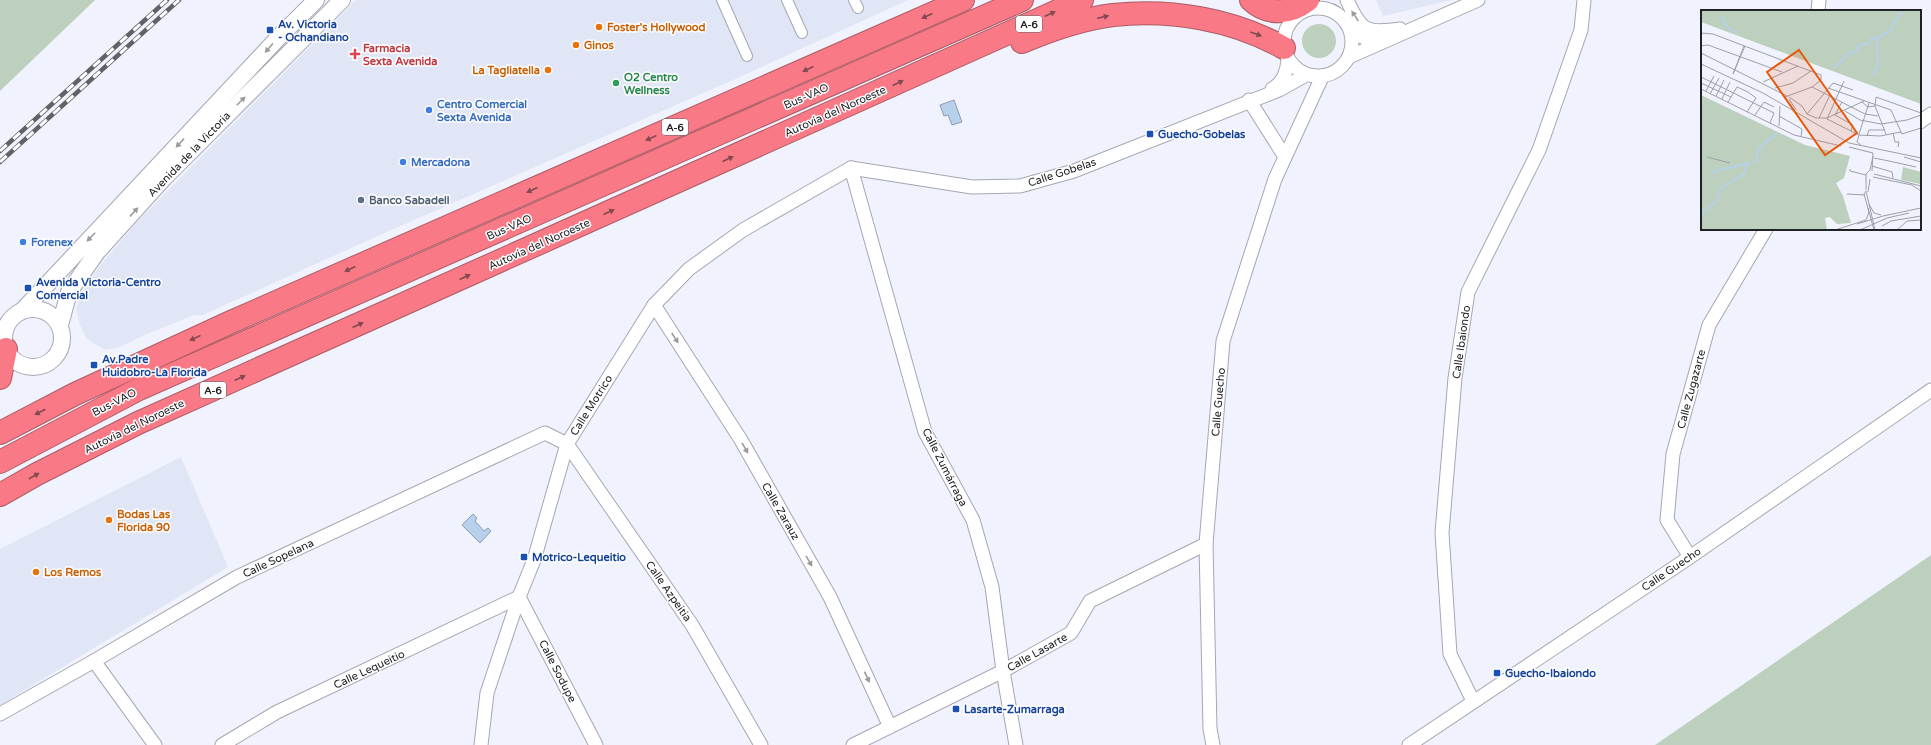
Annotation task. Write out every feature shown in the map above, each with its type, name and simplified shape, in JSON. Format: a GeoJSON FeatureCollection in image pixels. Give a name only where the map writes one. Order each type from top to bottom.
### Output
{"type":"FeatureCollection","features":[{"type":"Feature","properties":{"kind":"highway","name":"A-6"},"geometry":{"type":"LineString","coordinates":[[0,433],[75,394],[231,322],[963,0]]}},
{"type":"Feature","properties":{"kind":"highway","name":"Bus-VAO"},"geometry":{"type":"LineString","coordinates":[[0,462],[139,389],[1022,0]]}},
{"type":"Feature","properties":{"kind":"highway","name":"Autovía del Noroeste"},"geometry":{"type":"LineString","coordinates":[[0,495],[37,474],[138,423],[1082,0]]}},
{"type":"Feature","properties":{"kind":"highway"},"geometry":{"type":"LineString","coordinates":[[1240,0],[1244,8],[1257,18],[1270,23],[1290,22]]}},
{"type":"Feature","properties":{"kind":"highway"},"geometry":{"type":"LineString","coordinates":[[1250,0],[1263,9],[1281,12],[1315,3]]}},
{"type":"Feature","properties":{"kind":"highway"},"geometry":{"type":"LineString","coordinates":[[976,48],[1004,50],[1065,26],[1112,15],[1168,13],[1226,24],[1268,39],[1286,54]]}},
{"type":"Feature","properties":{"kind":"highway"},"geometry":{"type":"LineString","coordinates":[[0,378],[6,345]]}},
{"type":"Feature","properties":{"kind":"street","name":"Avenida de la Victoria"},"geometry":{"type":"LineString","coordinates":[[23,310],[278,38],[316,0]]}},
{"type":"Feature","properties":{"kind":"street","name":"Avenida de la Victoria"},"geometry":{"type":"LineString","coordinates":[[60,325],[69,292],[97,252],[164,178],[342,0]]}},
{"type":"Feature","properties":{"kind":"street"},"geometry":{"type":"LineString","coordinates":[[722,0],[747,56]]}},
{"type":"Feature","properties":{"kind":"street"},"geometry":{"type":"LineString","coordinates":[[787,0],[802,33]]}},
{"type":"Feature","properties":{"kind":"street"},"geometry":{"type":"LineString","coordinates":[[1338,0],[1342,18],[1351,32],[1352,41],[1349,58]]}},
{"type":"Feature","properties":{"kind":"street"},"geometry":{"type":"LineString","coordinates":[[1347,0],[1354,16],[1364,27],[1378,32],[1416,27]]}},
{"type":"Feature","properties":{"kind":"street"},"geometry":{"type":"LineString","coordinates":[[1342,18],[1315,3],[1297,15],[1290,22],[1283,39],[1286,54],[1296,69],[1306,75],[1322,76],[1333,73],[1342,67],[1349,58],[1392,37],[1478,0]]}},
{"type":"Feature","properties":{"kind":"street","name":"Calle Ibaiondo"},"geometry":{"type":"LineString","coordinates":[[1473,701],[1450,654],[1442,533],[1456,378],[1468,292],[1539,150],[1581,30],[1584,0]]}},
{"type":"Feature","properties":{"kind":"street"},"geometry":{"type":"LineString","coordinates":[[1818,10],[1819,0]]}},
{"type":"Feature","properties":{"kind":"street"},"geometry":{"type":"LineString","coordinates":[[1351,32],[1367,39],[1392,37]]}},
{"type":"Feature","properties":{"kind":"street","name":"Calle Gobelas"},"geometry":{"type":"LineString","coordinates":[[1262,95],[1276,87],[1283,79],[1287,70],[1286,54]]}},
{"type":"Feature","properties":{"kind":"street","name":"Calle Gobelas"},"geometry":{"type":"LineString","coordinates":[[851,168],[972,187],[1020,186],[1074,170],[1249,100],[1279,90],[1306,75]]}},
{"type":"Feature","properties":{"kind":"street","name":"Calle Guecho"},"geometry":{"type":"LineString","coordinates":[[1213,745],[1210,729],[1206,544],[1223,341],[1275,179],[1322,76]]}},
{"type":"Feature","properties":{"kind":"street"},"geometry":{"type":"LineString","coordinates":[[1249,100],[1285,157]]}},
{"type":"Feature","properties":{"kind":"street"},"geometry":{"type":"LineString","coordinates":[[1921,121],[1931,114]]}},
{"type":"Feature","properties":{"kind":"street","name":"Calle Motrico"},"geometry":{"type":"LineString","coordinates":[[481,745],[487,693],[519,597],[534,560],[567,444],[654,305],[689,269],[743,230],[851,168]]}},
{"type":"Feature","properties":{"kind":"street","name":"Calle Zumárraga"},"geometry":{"type":"LineString","coordinates":[[851,168],[925,432],[973,520],[992,587],[1003,671],[1016,745]]}},
{"type":"Feature","properties":{"kind":"street","name":"Calle Zugazarte"},"geometry":{"type":"LineString","coordinates":[[1690,557],[1668,520],[1673,454],[1709,326],[1765,230]]}},
{"type":"Feature","properties":{"kind":"street","name":"Calle Zarauz"},"geometry":{"type":"LineString","coordinates":[[654,305],[741,440],[830,597],[890,727]]}},
{"type":"Feature","properties":{"kind":"street"},"geometry":{"type":"LineString","coordinates":[[40,309],[48,312],[60,325],[62,343],[59,352],[50,362],[37,367],[19,363],[6,345],[23,310],[40,309]]}},
{"type":"Feature","properties":{"kind":"street","name":"Calle Guecho"},"geometry":{"type":"LineString","coordinates":[[1409,745],[1690,557],[1931,390]]}},
{"type":"Feature","properties":{"kind":"street","name":"Calle Sopelana"},"geometry":{"type":"LineString","coordinates":[[0,714],[237,577],[545,433],[567,444]]}},
{"type":"Feature","properties":{"kind":"street","name":"Calle Azpeitia"},"geometry":{"type":"LineString","coordinates":[[567,444],[692,625],[761,745]]}},
{"type":"Feature","properties":{"kind":"street","name":"Calle Lasarte"},"geometry":{"type":"LineString","coordinates":[[853,745],[1003,671],[1071,633],[1090,601],[1206,544]]}},
{"type":"Feature","properties":{"kind":"street","name":"Calle Lequeitio"},"geometry":{"type":"LineString","coordinates":[[222,745],[277,712],[519,597]]}},
{"type":"Feature","properties":{"kind":"street","name":"Calle Sodupe"},"geometry":{"type":"LineString","coordinates":[[519,597],[596,745]]}},
{"type":"Feature","properties":{"kind":"street"},"geometry":{"type":"LineString","coordinates":[[94,661],[155,745]]}},
{"type":"Feature","properties":{"kind":"shaded area"},"geometry":{"type":"Polygon","coordinates":[[[356,0],[908,0],[742,76],[371,239],[203,315],[194,315],[147,334],[118,348],[105,350],[87,339],[80,325],[76,308],[80,297],[98,268],[135,224],[356,0]]]}},
{"type":"Feature","properties":{"kind":"shaded area"},"geometry":{"type":"Polygon","coordinates":[[[1376,0],[1452,0],[1383,16],[1376,0]]]}},
{"type":"Feature","properties":{"kind":"shaded area"},"geometry":{"type":"Polygon","coordinates":[[[181,457],[228,567],[0,705],[0,549],[181,457]]]}},
{"type":"Feature","properties":{"kind":"green space"},"geometry":{"type":"Polygon","coordinates":[[[0,0],[95,0],[0,91],[0,0]]]}},
{"type":"Feature","properties":{"kind":"green space"},"geometry":{"type":"Polygon","coordinates":[[[1316,24],[1322,24],[1331,29],[1335,35],[1335,47],[1331,53],[1322,58],[1316,58],[1307,53],[1302,44],[1302,38],[1307,29],[1316,24]]]}},
{"type":"Feature","properties":{"kind":"green space"},"geometry":{"type":"Polygon","coordinates":[[[1931,555],[1931,745],[1655,745],[1931,555]]]}},
{"type":"Feature","properties":{"kind":"water"},"geometry":{"type":"Polygon","coordinates":[[[954,100],[962,122],[952,125],[948,115],[944,116],[940,105],[954,100]]]}},
{"type":"Feature","properties":{"kind":"water"},"geometry":{"type":"Polygon","coordinates":[[[473,514],[477,518],[475,521],[484,531],[488,528],[491,531],[480,543],[462,525],[473,514]]]}},
{"type":"Feature","properties":{"kind":"railway"},"geometry":{"type":"LineString","coordinates":[[0,151],[167,0]]}},
{"type":"Feature","properties":{"kind":"railway"},"geometry":{"type":"LineString","coordinates":[[0,162],[179,0]]}},
{"type":"Feature","properties":{"kind":"place","name":"Foster's Hollywood"},"geometry":{"type":"Point","coordinates":[599,27]}},
{"type":"Feature","properties":{"kind":"place","name":"Av. Victoria - Ochandiano"},"geometry":{"type":"Point","coordinates":[270,30]}},
{"type":"Feature","properties":{"kind":"place","name":"Ginos"},"geometry":{"type":"Point","coordinates":[576,45]}},
{"type":"Feature","properties":{"kind":"place","name":"Farmacia Sexta Avenida"},"geometry":{"type":"Point","coordinates":[355,54]}},
{"type":"Feature","properties":{"kind":"place","name":"La Tagliatella"},"geometry":{"type":"Point","coordinates":[548,70]}},
{"type":"Feature","properties":{"kind":"place","name":"O2 Centro Wellness"},"geometry":{"type":"Point","coordinates":[616,83]}},
{"type":"Feature","properties":{"kind":"place","name":"Centro Comercial Sexta Avenida"},"geometry":{"type":"Point","coordinates":[429,110]}},
{"type":"Feature","properties":{"kind":"place","name":"Guecho-Gobelas"},"geometry":{"type":"Point","coordinates":[1150,134]}},
{"type":"Feature","properties":{"kind":"place","name":"Mercadona"},"geometry":{"type":"Point","coordinates":[403,162]}},
{"type":"Feature","properties":{"kind":"place","name":"Banco Sabadell"},"geometry":{"type":"Point","coordinates":[361,200]}},
{"type":"Feature","properties":{"kind":"place","name":"Forenex"},"geometry":{"type":"Point","coordinates":[23,242]}},
{"type":"Feature","properties":{"kind":"place","name":"Avenida Victoria-Centro Comercial"},"geometry":{"type":"Point","coordinates":[28,288]}},
{"type":"Feature","properties":{"kind":"place","name":"Av.Padre Huidobro-La Florida"},"geometry":{"type":"Point","coordinates":[94,365]}},
{"type":"Feature","properties":{"kind":"place","name":"Bodas Las Florida 90"},"geometry":{"type":"Point","coordinates":[109,520]}},
{"type":"Feature","properties":{"kind":"place","name":"Motrico-Lequeitio"},"geometry":{"type":"Point","coordinates":[524,557]}},
{"type":"Feature","properties":{"kind":"place","name":"Los Remos"},"geometry":{"type":"Point","coordinates":[36,572]}},
{"type":"Feature","properties":{"kind":"place","name":"Guecho-Ibaiondo"},"geometry":{"type":"Point","coordinates":[1497,673]}},
{"type":"Feature","properties":{"kind":"place","name":"Lasarte-Zumarraga"},"geometry":{"type":"Point","coordinates":[956,709]}}]}
